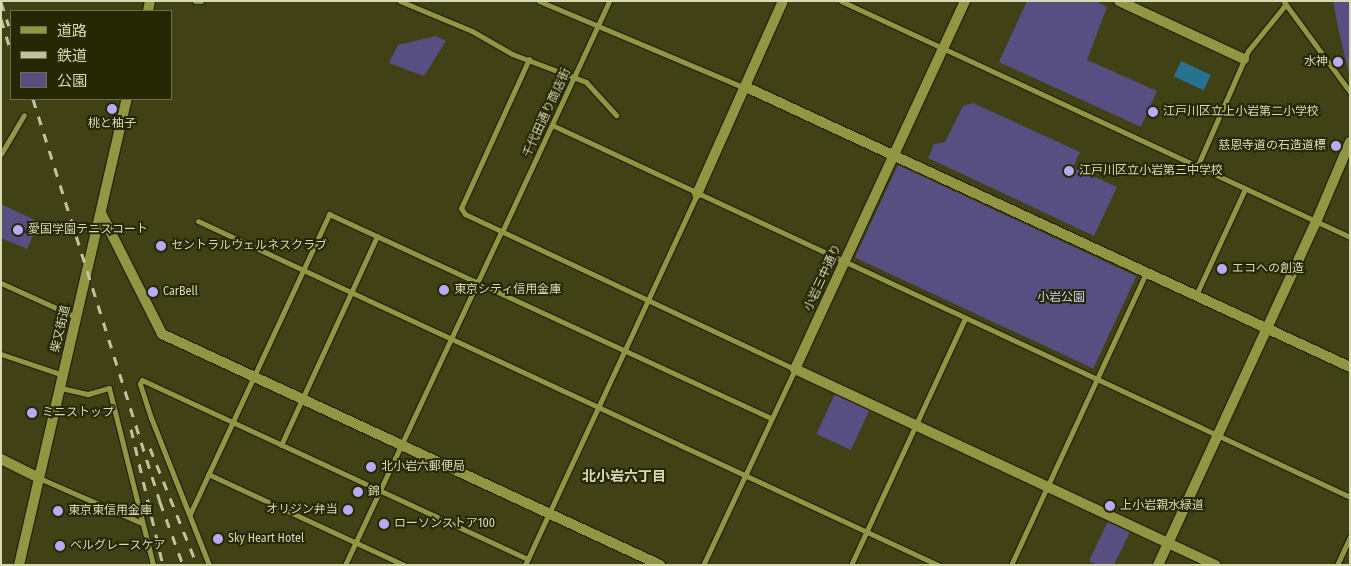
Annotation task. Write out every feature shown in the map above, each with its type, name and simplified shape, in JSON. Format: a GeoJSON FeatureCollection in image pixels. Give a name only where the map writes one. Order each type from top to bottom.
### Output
{"type":"FeatureCollection","features":[{"type":"Feature","properties":{"kind":"street"},"geometry":{"type":"LineString","coordinates":[[195,1],[201,1]]}},
{"type":"Feature","properties":{"kind":"street"},"geometry":{"type":"LineString","coordinates":[[400,1],[413,4],[529,59],[586,82],[616,115]]}},
{"type":"Feature","properties":{"kind":"street"},"geometry":{"type":"LineString","coordinates":[[539,1],[746,88],[1350,367]]}},
{"type":"Feature","properties":{"kind":"street","name":"千代田通り商店街"},"geometry":{"type":"LineString","coordinates":[[345,565],[450,338],[576,77],[609,1]]}},
{"type":"Feature","properties":{"kind":"street"},"geometry":{"type":"LineString","coordinates":[[525,565],[746,88],[783,1]]}},
{"type":"Feature","properties":{"kind":"street"},"geometry":{"type":"LineString","coordinates":[[841,1],[1350,237]]}},
{"type":"Feature","properties":{"kind":"street","name":"小岩三中通り"},"geometry":{"type":"LineString","coordinates":[[703,565],[964,1]]}},
{"type":"Feature","properties":{"kind":"street"},"geometry":{"type":"LineString","coordinates":[[1119,1],[1244,59]]}},
{"type":"Feature","properties":{"kind":"street"},"geometry":{"type":"LineString","coordinates":[[1197,166],[1244,59],[1285,2],[1350,92]]}},
{"type":"Feature","properties":{"kind":"street"},"geometry":{"type":"LineString","coordinates":[[529,59],[461,208],[465,214],[1216,565]]}},
{"type":"Feature","properties":{"kind":"street","name":"柴又街道"},"geometry":{"type":"LineString","coordinates":[[19,565],[127,100]]}},
{"type":"Feature","properties":{"kind":"street"},"geometry":{"type":"LineString","coordinates":[[1,154],[24,116]]}},
{"type":"Feature","properties":{"kind":"street"},"geometry":{"type":"LineString","coordinates":[[552,125],[696,194],[1350,497]]}},
{"type":"Feature","properties":{"kind":"street"},"geometry":{"type":"LineString","coordinates":[[1158,565],[1316,222],[1350,142]]}},
{"type":"Feature","properties":{"kind":"street"},"geometry":{"type":"LineString","coordinates":[[1196,295],[1245,189]]}},
{"type":"Feature","properties":{"kind":"street"},"geometry":{"type":"LineString","coordinates":[[101,212],[162,334],[660,565]]}},
{"type":"Feature","properties":{"kind":"street"},"geometry":{"type":"LineString","coordinates":[[190,514],[329,214],[771,418]]}},
{"type":"Feature","properties":{"kind":"street"},"geometry":{"type":"LineString","coordinates":[[198,221],[938,565]]}},
{"type":"Feature","properties":{"kind":"street"},"geometry":{"type":"LineString","coordinates":[[281,445],[377,236]]}},
{"type":"Feature","properties":{"kind":"street"},"geometry":{"type":"LineString","coordinates":[[1012,565],[1146,273]]}},
{"type":"Feature","properties":{"kind":"street"},"geometry":{"type":"LineString","coordinates":[[1,283],[76,317]]}},
{"type":"Feature","properties":{"kind":"street"},"geometry":{"type":"LineString","coordinates":[[851,565],[965,318]]}},
{"type":"Feature","properties":{"kind":"street"},"geometry":{"type":"LineString","coordinates":[[1,354],[63,375]]}},
{"type":"Feature","properties":{"kind":"street"},"geometry":{"type":"LineString","coordinates":[[209,565],[140,384],[142,380],[528,559]]}},
{"type":"Feature","properties":{"kind":"street"},"geometry":{"type":"LineString","coordinates":[[60,388],[88,394],[109,388],[153,565]]}},
{"type":"Feature","properties":{"kind":"street"},"geometry":{"type":"LineString","coordinates":[[1,459],[142,524]]}},
{"type":"Feature","properties":{"kind":"street"},"geometry":{"type":"LineString","coordinates":[[208,474],[404,565]]}},
{"type":"Feature","properties":{"kind":"street"},"geometry":{"type":"LineString","coordinates":[[1337,565],[1350,537]]}},
{"type":"Feature","properties":{"kind":"green space"},"geometry":{"type":"Polygon","coordinates":[[[1027,1],[1095,1],[1107,7],[1087,60],[1157,91],[1141,127],[999,62],[1027,1]]]}},
{"type":"Feature","properties":{"kind":"green space"},"geometry":{"type":"Polygon","coordinates":[[[1333,1],[1350,1],[1350,78],[1339,32],[1333,1]]]}},
{"type":"Feature","properties":{"kind":"green space"},"geometry":{"type":"Polygon","coordinates":[[[436,36],[446,41],[424,76],[389,63],[398,45],[436,36]]]}},
{"type":"Feature","properties":{"kind":"green space"},"geometry":{"type":"Polygon","coordinates":[[[973,103],[1080,152],[1073,167],[1117,187],[1094,236],[928,158],[934,144],[945,142],[963,106],[973,103]]]}},
{"type":"Feature","properties":{"kind":"green space","name":"小岩公園"},"geometry":{"type":"Polygon","coordinates":[[[898,165],[1136,276],[1093,369],[855,257],[898,165]]]}},
{"type":"Feature","properties":{"kind":"green space","name":"愛国学園テニスコート"},"geometry":{"type":"Polygon","coordinates":[[[1,204],[39,222],[27,249],[1,238],[1,204]]]}},
{"type":"Feature","properties":{"kind":"green space"},"geometry":{"type":"Polygon","coordinates":[[[835,394],[869,410],[851,450],[816,434],[835,394]]]}},
{"type":"Feature","properties":{"kind":"green space"},"geometry":{"type":"Polygon","coordinates":[[[1108,521],[1130,532],[1114,565],[1097,565],[1089,561],[1108,521]]]}},
{"type":"Feature","properties":{"kind":"water"},"geometry":{"type":"Polygon","coordinates":[[[1181,61],[1211,75],[1204,90],[1174,76],[1181,61]]]}},
{"type":"Feature","properties":{"kind":"railway"},"geometry":{"type":"LineString","coordinates":[[1,2],[9,26]]}},
{"type":"Feature","properties":{"kind":"railway"},"geometry":{"type":"LineString","coordinates":[[1,19],[10,48]]}},
{"type":"Feature","properties":{"kind":"railway"},"geometry":{"type":"LineString","coordinates":[[33,100],[160,502],[183,565]]}},
{"type":"Feature","properties":{"kind":"railway"},"geometry":{"type":"LineString","coordinates":[[131,429],[163,565]]}},
{"type":"Feature","properties":{"kind":"railway"},"geometry":{"type":"LineString","coordinates":[[150,448],[197,565]]}},
{"type":"Feature","properties":{"kind":"place","name":"水神"},"geometry":{"type":"Point","coordinates":[1338,62]}},
{"type":"Feature","properties":{"kind":"place","name":"桃と柚子"},"geometry":{"type":"Point","coordinates":[112,109]}},
{"type":"Feature","properties":{"kind":"place","name":"江戸川区立上小岩第二小学校"},"geometry":{"type":"Point","coordinates":[1153,112]}},
{"type":"Feature","properties":{"kind":"place","name":"慈恩寺道の石造道標"},"geometry":{"type":"Point","coordinates":[1336,146]}},
{"type":"Feature","properties":{"kind":"place","name":"江戸川区立小岩第三中学校"},"geometry":{"type":"Point","coordinates":[1069,171]}},
{"type":"Feature","properties":{"kind":"place","name":"愛国学園テニスコート"},"geometry":{"type":"Point","coordinates":[18,230]}},
{"type":"Feature","properties":{"kind":"place","name":"セントラルウェルネスクラブ"},"geometry":{"type":"Point","coordinates":[161,246]}},
{"type":"Feature","properties":{"kind":"place","name":"エコへの創造"},"geometry":{"type":"Point","coordinates":[1222,269]}},
{"type":"Feature","properties":{"kind":"place","name":"東京シティ信用金庫"},"geometry":{"type":"Point","coordinates":[444,290]}},
{"type":"Feature","properties":{"kind":"place","name":"CarBell"},"geometry":{"type":"Point","coordinates":[153,292]}},
{"type":"Feature","properties":{"kind":"place","name":"ミニストップ"},"geometry":{"type":"Point","coordinates":[32,413]}},
{"type":"Feature","properties":{"kind":"place","name":"北小岩六郵便局"},"geometry":{"type":"Point","coordinates":[371,467]}},
{"type":"Feature","properties":{"kind":"place","name":"錦"},"geometry":{"type":"Point","coordinates":[358,492]}},
{"type":"Feature","properties":{"kind":"place","name":"上小岩親水緑道"},"geometry":{"type":"Point","coordinates":[1110,506]}},
{"type":"Feature","properties":{"kind":"place","name":"オリジン弁当"},"geometry":{"type":"Point","coordinates":[348,510]}},
{"type":"Feature","properties":{"kind":"place","name":"東京東信用金庫"},"geometry":{"type":"Point","coordinates":[58,511]}},
{"type":"Feature","properties":{"kind":"place","name":"ローソンストア100"},"geometry":{"type":"Point","coordinates":[384,524]}},
{"type":"Feature","properties":{"kind":"place","name":"Sky Heart Hotel"},"geometry":{"type":"Point","coordinates":[218,539]}},
{"type":"Feature","properties":{"kind":"place","name":"ベルグレースケア"},"geometry":{"type":"Point","coordinates":[60,546]}},
{"type":"Feature","properties":{"kind":"district","name":"北小岩六丁目"},"geometry":{"type":"Point","coordinates":[624,477]}}]}
